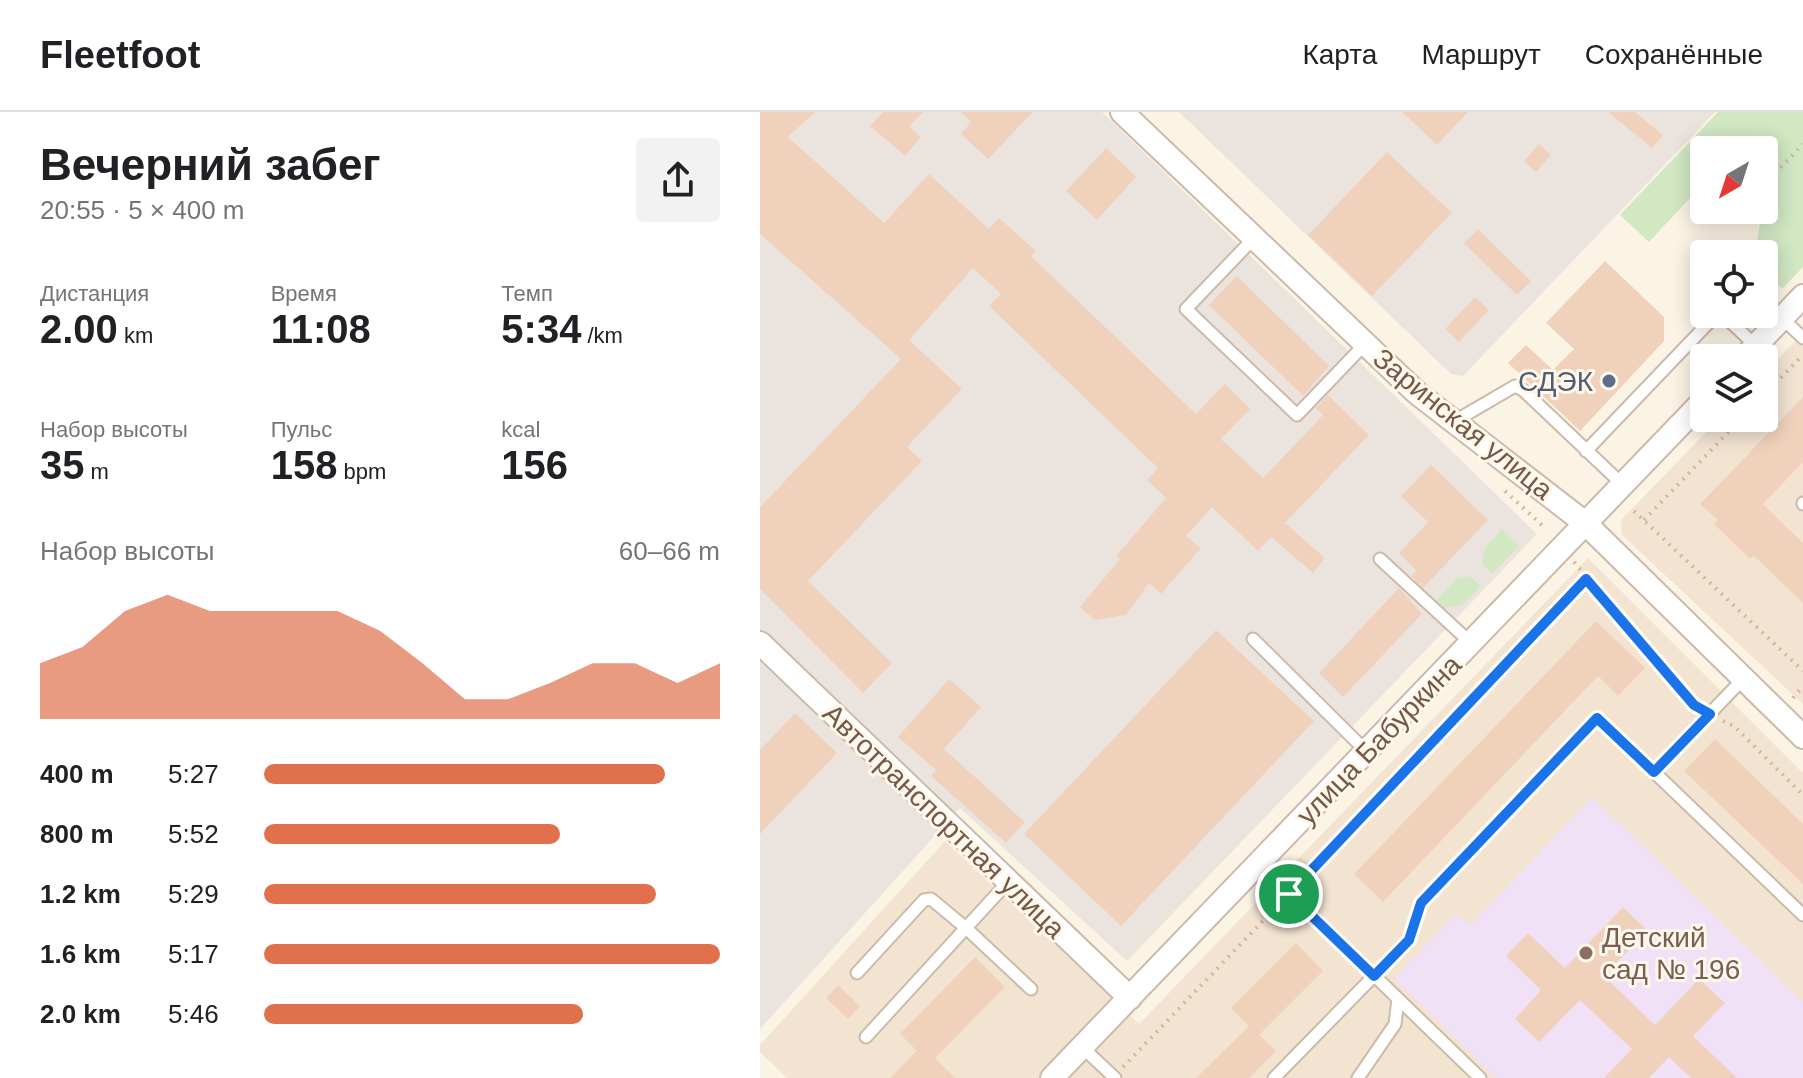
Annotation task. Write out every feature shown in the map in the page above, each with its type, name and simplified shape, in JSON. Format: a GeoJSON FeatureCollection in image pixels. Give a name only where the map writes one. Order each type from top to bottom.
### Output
{"type":"FeatureCollection","features":[{"type":"Feature","properties":{"kind":"street","name":"Заринская улица"},"geometry":{"type":"LineString","coordinates":[[1122,112],[1417,393],[1585,523],[1742,680],[1802,735]]}},
{"type":"Feature","properties":{"kind":"street"},"geometry":{"type":"LineString","coordinates":[[1758,344],[1803,296]]}},
{"type":"Feature","properties":{"kind":"street","name":"улица Бабуркина"},"geometry":{"type":"LineString","coordinates":[[1052,1078],[1690,415]]}},
{"type":"Feature","properties":{"kind":"street","name":"Автотранспортная улица"},"geometry":{"type":"LineString","coordinates":[[760,643],[1130,998]]}},
{"type":"Feature","properties":{"kind":"lane"},"geometry":{"type":"LineString","coordinates":[[1254,238],[1186,309],[1297,415],[1365,344]]}},
{"type":"Feature","properties":{"kind":"lane"},"geometry":{"type":"LineString","coordinates":[[1778,314],[1803,338]]}},
{"type":"Feature","properties":{"kind":"lane"},"geometry":{"type":"LineString","coordinates":[[1586,451],[1706,328]]}},
{"type":"Feature","properties":{"kind":"lane"},"geometry":{"type":"LineString","coordinates":[[1731,328],[1744,344]]}},
{"type":"Feature","properties":{"kind":"lane"},"geometry":{"type":"LineString","coordinates":[[1455,421],[1515,386],[1523,390],[1623,485]]}},
{"type":"Feature","properties":{"kind":"lane"},"geometry":{"type":"LineString","coordinates":[[1380,559],[1471,643]]}},
{"type":"Feature","properties":{"kind":"lane"},"geometry":{"type":"LineString","coordinates":[[1253,639],[1367,752]]}},
{"type":"Feature","properties":{"kind":"lane"},"geometry":{"type":"LineString","coordinates":[[1654,772],[1742,680]]}},
{"type":"Feature","properties":{"kind":"lane"},"geometry":{"type":"LineString","coordinates":[[1421,903],[1597,718],[1803,915]]}},
{"type":"Feature","properties":{"kind":"lane"},"geometry":{"type":"LineString","coordinates":[[1260,865],[1480,1078]]}},
{"type":"Feature","properties":{"kind":"lane"},"geometry":{"type":"LineString","coordinates":[[866,1037],[1007,883]]}},
{"type":"Feature","properties":{"kind":"lane"},"geometry":{"type":"LineString","coordinates":[[857,973],[924,900],[939,904],[1031,989]]}},
{"type":"Feature","properties":{"kind":"lane"},"geometry":{"type":"LineString","coordinates":[[1274,1078],[1409,940]]}},
{"type":"Feature","properties":{"kind":"lane"},"geometry":{"type":"LineString","coordinates":[[1358,1078],[1395,1024],[1398,999]]}},
{"type":"Feature","properties":{"kind":"lane"},"geometry":{"type":"LineString","coordinates":[[1082,1047],[1114,1077]]}},
{"type":"Feature","properties":{"kind":"path"},"geometry":{"type":"LineString","coordinates":[[1778,170],[1803,144]]}},
{"type":"Feature","properties":{"kind":"path"},"geometry":{"type":"LineString","coordinates":[[1778,381],[1803,355]]}},
{"type":"Feature","properties":{"kind":"path"},"geometry":{"type":"LineString","coordinates":[[1644,520],[1729,432]]}},
{"type":"Feature","properties":{"kind":"path"},"geometry":{"type":"LineString","coordinates":[[1505,491],[1545,528]]}},
{"type":"Feature","properties":{"kind":"path"},"geometry":{"type":"LineString","coordinates":[[1634,511],[1803,671]]}},
{"type":"Feature","properties":{"kind":"path"},"geometry":{"type":"LineString","coordinates":[[1573,561],[1694,705],[1734,726],[1803,795]]}},
{"type":"Feature","properties":{"kind":"path"},"geometry":{"type":"LineString","coordinates":[[1114,1077],[1586,579]]}},
{"type":"Feature","properties":{"kind":"path"},"geometry":{"type":"LineString","coordinates":[[1803,686],[1793,698],[1803,708]]}},
{"type":"Feature","properties":{"kind":"shaded area"},"geometry":{"type":"Polygon","coordinates":[[[760,112],[1102,112],[1537,534],[1127,961],[960,808],[760,1029],[760,112]]]}},
{"type":"Feature","properties":{"kind":"shaded area"},"geometry":{"type":"Polygon","coordinates":[[[1179,112],[1715,112],[1463,376],[1451,374],[1179,112]]]}},
{"type":"Feature","properties":{"kind":"shaded area"},"geometry":{"type":"Polygon","coordinates":[[[1803,333],[1803,704],[1622,535],[1621,520],[1706,432],[1778,432],[1778,359],[1803,333]]]}},
{"type":"Feature","properties":{"kind":"shaded area"},"geometry":{"type":"Polygon","coordinates":[[[1588,558],[1803,773],[1803,1078],[787,1078],[760,1052],[760,1045],[945,841],[1139,1024],[1588,558]]]}},
{"type":"Feature","properties":{"kind":"shaded area","name":"Детский сад № 196"},"geometry":{"type":"Polygon","coordinates":[[[1592,797],[1803,1002],[1803,1078],[1497,1078],[1394,979],[1456,914],[1470,926],[1592,797]]]}},
{"type":"Feature","properties":{"kind":"green space"},"geometry":{"type":"Polygon","coordinates":[[[1718,112],[1803,112],[1803,267],[1782,289],[1778,285],[1778,240],[1757,240],[1760,224],[1778,224],[1778,136],[1695,136],[1718,112]]]}},
{"type":"Feature","properties":{"kind":"green space"},"geometry":{"type":"Polygon","coordinates":[[[1690,141],[1690,198],[1649,242],[1620,215],[1690,141]]]}},
{"type":"Feature","properties":{"kind":"green space"},"geometry":{"type":"Polygon","coordinates":[[[1502,529],[1519,546],[1492,574],[1482,564],[1485,548],[1502,529]]]}},
{"type":"Feature","properties":{"kind":"green space"},"geometry":{"type":"Polygon","coordinates":[[[1470,576],[1481,586],[1462,605],[1444,608],[1436,601],[1456,579],[1470,576]]]}},
{"type":"Feature","properties":{"kind":"building"},"geometry":{"type":"Polygon","coordinates":[[[760,112],[815,112],[788,137],[884,223],[929,174],[989,229],[999,218],[1036,251],[1031,256],[1196,414],[1225,384],[1250,409],[1221,439],[1263,478],[1323,415],[1316,408],[1328,395],[1369,435],[1285,523],[1325,558],[1313,573],[1271,537],[1258,551],[1212,507],[1186,536],[1201,548],[1161,594],[1149,583],[1126,615],[1095,620],[1080,607],[1120,559],[1116,556],[1166,498],[1147,480],[1158,468],[989,306],[1001,294],[973,268],[909,340],[962,389],[907,447],[922,461],[808,581],[892,663],[863,693],[760,589],[760,507],[901,359],[760,234],[760,112]]]}},
{"type":"Feature","properties":{"kind":"building"},"geometry":{"type":"Polygon","coordinates":[[[883,112],[923,112],[909,126],[921,137],[905,156],[870,126],[883,112]]]}},
{"type":"Feature","properties":{"kind":"building"},"geometry":{"type":"Polygon","coordinates":[[[961,112],[1033,112],[988,159],[961,134],[971,122],[961,112]]]}},
{"type":"Feature","properties":{"kind":"building"},"geometry":{"type":"Polygon","coordinates":[[[1402,112],[1468,112],[1437,145],[1402,112]]]}},
{"type":"Feature","properties":{"kind":"building"},"geometry":{"type":"Polygon","coordinates":[[[1608,112],[1635,112],[1663,135],[1652,148],[1608,112]]]}},
{"type":"Feature","properties":{"kind":"building"},"geometry":{"type":"Polygon","coordinates":[[[1539,144],[1551,155],[1536,172],[1524,161],[1539,144]]]}},
{"type":"Feature","properties":{"kind":"building"},"geometry":{"type":"Polygon","coordinates":[[[1106,148],[1136,177],[1097,220],[1066,191],[1106,148]]]}},
{"type":"Feature","properties":{"kind":"building"},"geometry":{"type":"Polygon","coordinates":[[[1387,152],[1452,213],[1372,296],[1308,235],[1387,152]]]}},
{"type":"Feature","properties":{"kind":"building"},"geometry":{"type":"Polygon","coordinates":[[[1478,229],[1531,281],[1517,295],[1464,243],[1478,229]]]}},
{"type":"Feature","properties":{"kind":"building"},"geometry":{"type":"Polygon","coordinates":[[[1605,261],[1664,317],[1664,341],[1580,431],[1508,363],[1526,345],[1553,370],[1574,349],[1546,323],[1605,261]]]}},
{"type":"Feature","properties":{"kind":"building"},"geometry":{"type":"Polygon","coordinates":[[[1237,276],[1329,366],[1303,396],[1209,305],[1237,276]]]}},
{"type":"Feature","properties":{"kind":"building"},"geometry":{"type":"Polygon","coordinates":[[[1475,297],[1489,310],[1459,342],[1445,329],[1475,297]]]}},
{"type":"Feature","properties":{"kind":"building"},"geometry":{"type":"Polygon","coordinates":[[[1803,397],[1803,462],[1763,504],[1803,543],[1803,603],[1754,556],[1750,559],[1714,524],[1718,520],[1700,504],[1769,432],[1778,432],[1778,423],[1803,397]]]}},
{"type":"Feature","properties":{"kind":"building"},"geometry":{"type":"Polygon","coordinates":[[[1431,465],[1488,520],[1423,588],[1411,576],[1416,570],[1399,553],[1428,522],[1401,496],[1431,465]]]}},
{"type":"Feature","properties":{"kind":"building"},"geometry":{"type":"Polygon","coordinates":[[[1399,588],[1422,614],[1343,697],[1319,673],[1399,588]]]}},
{"type":"Feature","properties":{"kind":"building"},"geometry":{"type":"Polygon","coordinates":[[[1596,621],[1645,668],[1618,696],[1598,676],[1383,902],[1354,874],[1596,621]]]}},
{"type":"Feature","properties":{"kind":"building"},"geometry":{"type":"Polygon","coordinates":[[[1216,630],[1314,721],[1121,926],[1024,834],[1216,630]]]}},
{"type":"Feature","properties":{"kind":"building"},"geometry":{"type":"Polygon","coordinates":[[[949,679],[981,707],[944,749],[1025,822],[1006,843],[931,776],[936,770],[898,737],[949,679]]]}},
{"type":"Feature","properties":{"kind":"building"},"geometry":{"type":"Polygon","coordinates":[[[795,713],[837,753],[760,834],[760,750],[795,713]]]}},
{"type":"Feature","properties":{"kind":"building"},"geometry":{"type":"Polygon","coordinates":[[[1715,739],[1803,824],[1803,884],[1684,771],[1715,739]]]}},
{"type":"Feature","properties":{"kind":"building"},"geometry":{"type":"Polygon","coordinates":[[[1623,907],[1647,930],[1604,976],[1655,1025],[1699,979],[1725,1003],[1693,1036],[1737,1078],[1691,1078],[1669,1057],[1649,1078],[1604,1078],[1632,1049],[1580,1000],[1539,1042],[1515,1019],[1541,990],[1506,956],[1528,933],[1565,968],[1623,907]]]}},
{"type":"Feature","properties":{"kind":"building"},"geometry":{"type":"Polygon","coordinates":[[[1296,943],[1323,971],[1259,1035],[1276,1051],[1249,1078],[1196,1078],[1249,1026],[1231,1008],[1296,943]]]}},
{"type":"Feature","properties":{"kind":"building"},"geometry":{"type":"Polygon","coordinates":[[[975,957],[1005,987],[935,1058],[955,1078],[890,1078],[917,1051],[900,1034],[975,957]]]}},
{"type":"Feature","properties":{"kind":"building"},"geometry":{"type":"Polygon","coordinates":[[[838,985],[860,1006],[848,1019],[826,998],[838,985]]]}},
{"type":"Feature","properties":{"kind":"place","name":"СДЭК"},"geometry":{"type":"Point","coordinates":[1609,381]}},
{"type":"Feature","properties":{"kind":"place","name":"Детский сад № 196"},"geometry":{"type":"Point","coordinates":[1586,953]}},
{"type":"Feature","properties":{"kind":"route"},"geometry":{"type":"LineString","coordinates":[[1586,579],[1694,705],[1710,714],[1654,772],[1597,718],[1421,903],[1409,940],[1374,976],[1289,894],[1586,579]]}}]}
